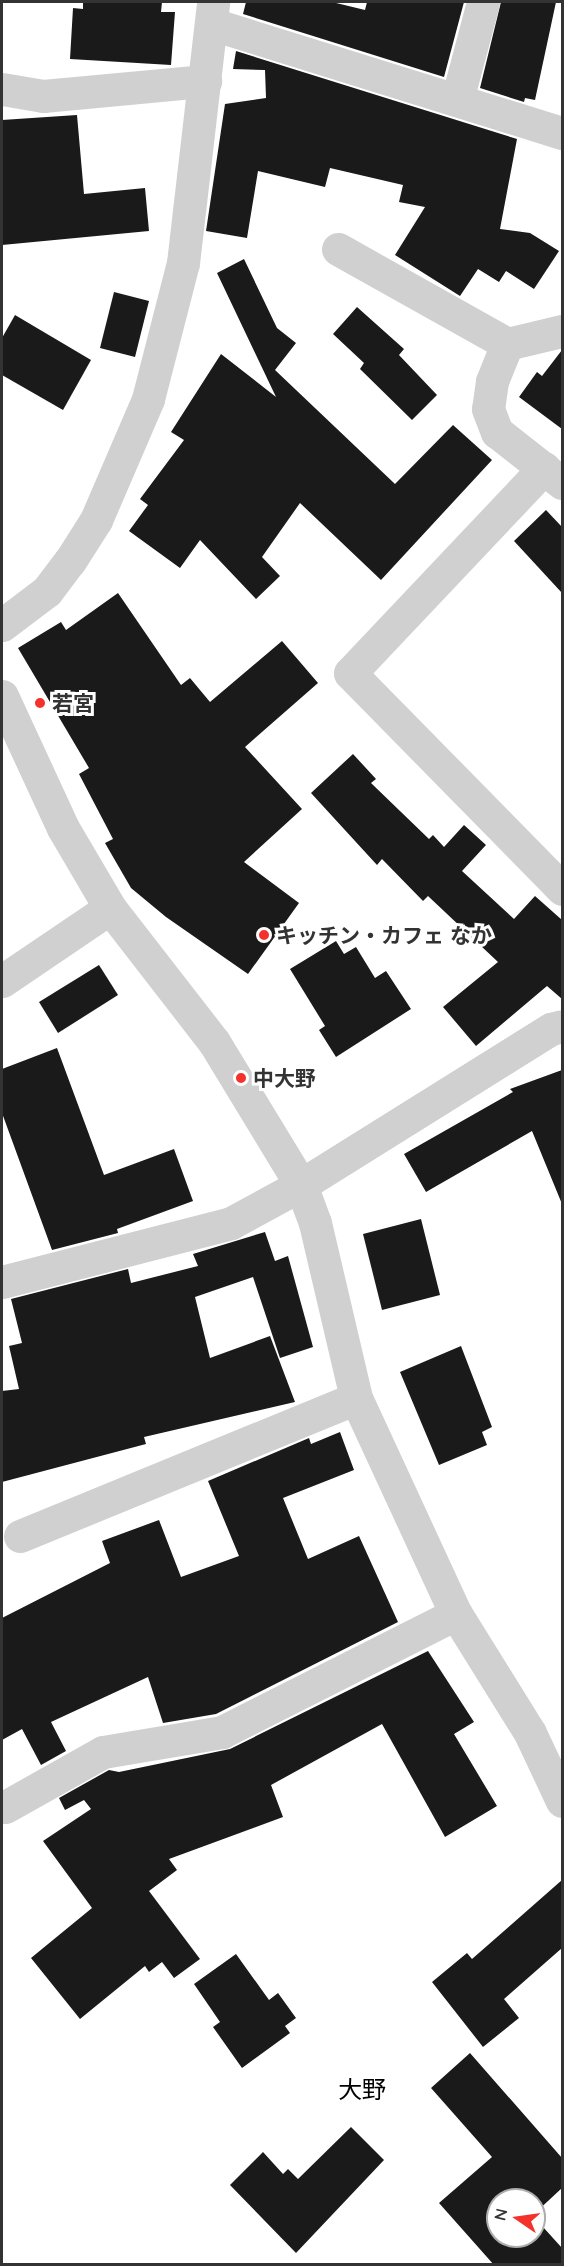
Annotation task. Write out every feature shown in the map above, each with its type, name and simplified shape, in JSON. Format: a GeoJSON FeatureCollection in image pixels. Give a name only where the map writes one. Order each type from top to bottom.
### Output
{"type":"FeatureCollection","features":[{"type":"Feature","properties":{"kind":"street"},"geometry":{"type":"LineString","coordinates":[[457,100],[483,2]]}},
{"type":"Feature","properties":{"kind":"street"},"geometry":{"type":"LineString","coordinates":[[2,625],[47,591],[70,561],[100,511],[148,399],[183,263],[213,13],[457,100],[562,133]]}},
{"type":"Feature","properties":{"kind":"street"},"geometry":{"type":"LineString","coordinates":[[2,89],[43,96],[205,81]]}},
{"type":"Feature","properties":{"kind":"street"},"geometry":{"type":"LineString","coordinates":[[338,249],[507,344],[562,331]]}},
{"type":"Feature","properties":{"kind":"street"},"geometry":{"type":"LineString","coordinates":[[507,344],[492,381],[488,409],[497,432],[554,476],[350,673],[562,889]]}},
{"type":"Feature","properties":{"kind":"street"},"geometry":{"type":"LineString","coordinates":[[2,696],[63,828],[110,908],[214,1042],[301,1185],[315,1223],[356,1398],[456,1614],[530,1733],[562,1801]]}},
{"type":"Feature","properties":{"kind":"street"},"geometry":{"type":"LineString","coordinates":[[2,981],[110,908]]}},
{"type":"Feature","properties":{"kind":"street"},"geometry":{"type":"LineString","coordinates":[[2,1282],[231,1222],[301,1185],[551,1029],[562,1026]]}},
{"type":"Feature","properties":{"kind":"street"},"geometry":{"type":"LineString","coordinates":[[20,1536],[356,1398]]}},
{"type":"Feature","properties":{"kind":"street"},"geometry":{"type":"LineString","coordinates":[[5,1807],[103,1752],[222,1732],[456,1614]]}},
{"type":"Feature","properties":{"kind":"building"},"geometry":{"type":"Polygon","coordinates":[[[83,2],[162,2],[161,12],[175,12],[171,65],[70,59],[73,8],[83,9],[83,2]]]}},
{"type":"Feature","properties":{"kind":"building"},"geometry":{"type":"Polygon","coordinates":[[[246,2],[332,2],[365,10],[367,2],[464,2],[444,77],[243,14],[246,2]]]}},
{"type":"Feature","properties":{"kind":"building"},"geometry":{"type":"Polygon","coordinates":[[[501,2],[556,2],[535,100],[525,98],[524,102],[480,88],[501,2]]]}},
{"type":"Feature","properties":{"kind":"building"},"geometry":{"type":"Polygon","coordinates":[[[236,51],[517,139],[500,229],[530,233],[559,251],[534,289],[506,271],[499,282],[478,269],[460,296],[395,255],[425,207],[399,202],[403,185],[330,168],[325,187],[258,171],[247,238],[206,231],[225,104],[266,98],[265,70],[233,69],[236,51]]]}},
{"type":"Feature","properties":{"kind":"building"},"geometry":{"type":"Polygon","coordinates":[[[77,115],[84,194],[145,188],[149,231],[2,245],[2,120],[77,115]]]}},
{"type":"Feature","properties":{"kind":"building"},"geometry":{"type":"Polygon","coordinates":[[[244,259],[277,328],[296,343],[275,370],[395,484],[453,425],[492,460],[381,580],[300,503],[262,557],[280,576],[256,599],[200,540],[180,568],[129,531],[148,505],[140,499],[184,440],[171,432],[221,354],[276,397],[217,273],[244,259]]]}},
{"type":"Feature","properties":{"kind":"building"},"geometry":{"type":"Polygon","coordinates":[[[114,292],[149,301],[135,357],[100,348],[114,292]]]}},
{"type":"Feature","properties":{"kind":"building"},"geometry":{"type":"Polygon","coordinates":[[[357,307],[404,349],[399,355],[437,395],[412,420],[360,369],[364,363],[333,334],[357,307]]]}},
{"type":"Feature","properties":{"kind":"building"},"geometry":{"type":"Polygon","coordinates":[[[15,315],[91,360],[63,410],[2,375],[2,338],[15,315]]]}},
{"type":"Feature","properties":{"kind":"building"},"geometry":{"type":"Polygon","coordinates":[[[562,350],[562,429],[519,397],[537,372],[542,376],[562,350]]]}},
{"type":"Feature","properties":{"kind":"building"},"geometry":{"type":"Polygon","coordinates":[[[546,510],[562,527],[562,593],[514,541],[546,510]]]}},
{"type":"Feature","properties":{"kind":"building"},"geometry":{"type":"Polygon","coordinates":[[[118,593],[181,685],[190,678],[210,702],[282,641],[318,683],[245,747],[302,809],[244,862],[299,903],[248,974],[166,917],[131,888],[105,843],[113,839],[79,774],[89,768],[18,648],[61,622],[66,630],[118,593]]]}},
{"type":"Feature","properties":{"kind":"building"},"geometry":{"type":"Polygon","coordinates":[[[353,754],[376,779],[371,783],[429,839],[433,835],[444,847],[464,825],[486,845],[462,871],[514,919],[535,896],[562,920],[562,999],[547,986],[476,1046],[443,1007],[498,962],[428,896],[423,901],[382,859],[377,865],[311,793],[353,754]]]}},
{"type":"Feature","properties":{"kind":"building"},"geometry":{"type":"Polygon","coordinates":[[[336,941],[344,954],[356,947],[375,978],[386,971],[411,1009],[336,1057],[319,1030],[325,1026],[290,969],[336,941]]]}},
{"type":"Feature","properties":{"kind":"building"},"geometry":{"type":"Polygon","coordinates":[[[99,965],[118,995],[58,1033],[39,1002],[99,965]]]}},
{"type":"Feature","properties":{"kind":"building"},"geometry":{"type":"Polygon","coordinates":[[[57,1048],[104,1175],[174,1149],[193,1201],[117,1229],[118,1233],[52,1250],[2,1113],[2,1069],[57,1048]]]}},
{"type":"Feature","properties":{"kind":"building"},"geometry":{"type":"Polygon","coordinates":[[[562,1070],[562,1204],[532,1131],[426,1192],[404,1154],[513,1092],[510,1089],[562,1070]]]}},
{"type":"Feature","properties":{"kind":"building"},"geometry":{"type":"Polygon","coordinates":[[[421,1219],[440,1295],[382,1310],[363,1234],[421,1219]]]}},
{"type":"Feature","properties":{"kind":"building"},"geometry":{"type":"Polygon","coordinates":[[[265,1232],[275,1261],[288,1256],[313,1347],[280,1358],[253,1277],[195,1297],[210,1358],[270,1336],[295,1402],[144,1437],[146,1444],[2,1482],[2,1391],[19,1389],[9,1346],[22,1343],[11,1299],[128,1269],[131,1283],[198,1266],[193,1254],[265,1232]]]}},
{"type":"Feature","properties":{"kind":"building"},"geometry":{"type":"Polygon","coordinates":[[[461,1346],[492,1427],[482,1432],[487,1445],[439,1465],[400,1372],[461,1346]]]}},
{"type":"Feature","properties":{"kind":"building"},"geometry":{"type":"Polygon","coordinates":[[[340,1432],[354,1470],[283,1498],[308,1559],[359,1536],[398,1622],[216,1714],[163,1723],[148,1677],[51,1722],[66,1751],[41,1765],[22,1729],[2,1740],[2,1618],[110,1563],[102,1541],[159,1520],[181,1577],[239,1556],[208,1481],[309,1438],[311,1444],[340,1432]]]}},
{"type":"Feature","properties":{"kind":"building"},"geometry":{"type":"Polygon","coordinates":[[[428,1651],[474,1722],[454,1734],[497,1806],[445,1837],[382,1724],[271,1785],[283,1817],[169,1859],[177,1870],[149,1891],[200,1959],[174,1978],[162,1962],[149,1972],[145,1966],[80,2019],[31,1958],[92,1908],[43,1841],[91,1809],[84,1800],[65,1810],[59,1798],[109,1770],[119,1772],[230,1749],[428,1651]]]}},
{"type":"Feature","properties":{"kind":"building"},"geometry":{"type":"Polygon","coordinates":[[[562,1880],[562,1948],[504,1999],[519,2018],[483,2047],[432,1982],[467,1953],[472,1959],[562,1880]]]}},
{"type":"Feature","properties":{"kind":"building"},"geometry":{"type":"Polygon","coordinates":[[[236,1954],[269,2000],[278,1993],[296,2018],[285,2026],[290,2033],[242,2068],[213,2027],[220,2022],[194,1984],[236,1954]]]}},
{"type":"Feature","properties":{"kind":"building"},"geometry":{"type":"Polygon","coordinates":[[[470,2053],[562,2158],[562,2188],[546,2203],[546,2188],[486,2188],[486,2248],[546,2248],[546,2230],[562,2248],[562,2265],[494,2265],[439,2203],[492,2157],[431,2088],[470,2053]]]}},
{"type":"Feature","properties":{"kind":"building"},"geometry":{"type":"Polygon","coordinates":[[[351,2127],[384,2160],[296,2253],[230,2185],[263,2152],[283,2174],[288,2169],[298,2179],[351,2127]]]}},
{"type":"Feature","properties":{"kind":"place","name":"若宮"},"geometry":{"type":"Point","coordinates":[40,703]}},
{"type":"Feature","properties":{"kind":"place","name":"キッチン・カフェ なか"},"geometry":{"type":"Point","coordinates":[264,935]}},
{"type":"Feature","properties":{"kind":"place","name":"中大野"},"geometry":{"type":"Point","coordinates":[241,1078]}},
{"type":"Feature","properties":{"kind":"district","name":"大野"},"geometry":{"type":"Point","coordinates":[362,2090]}}]}
